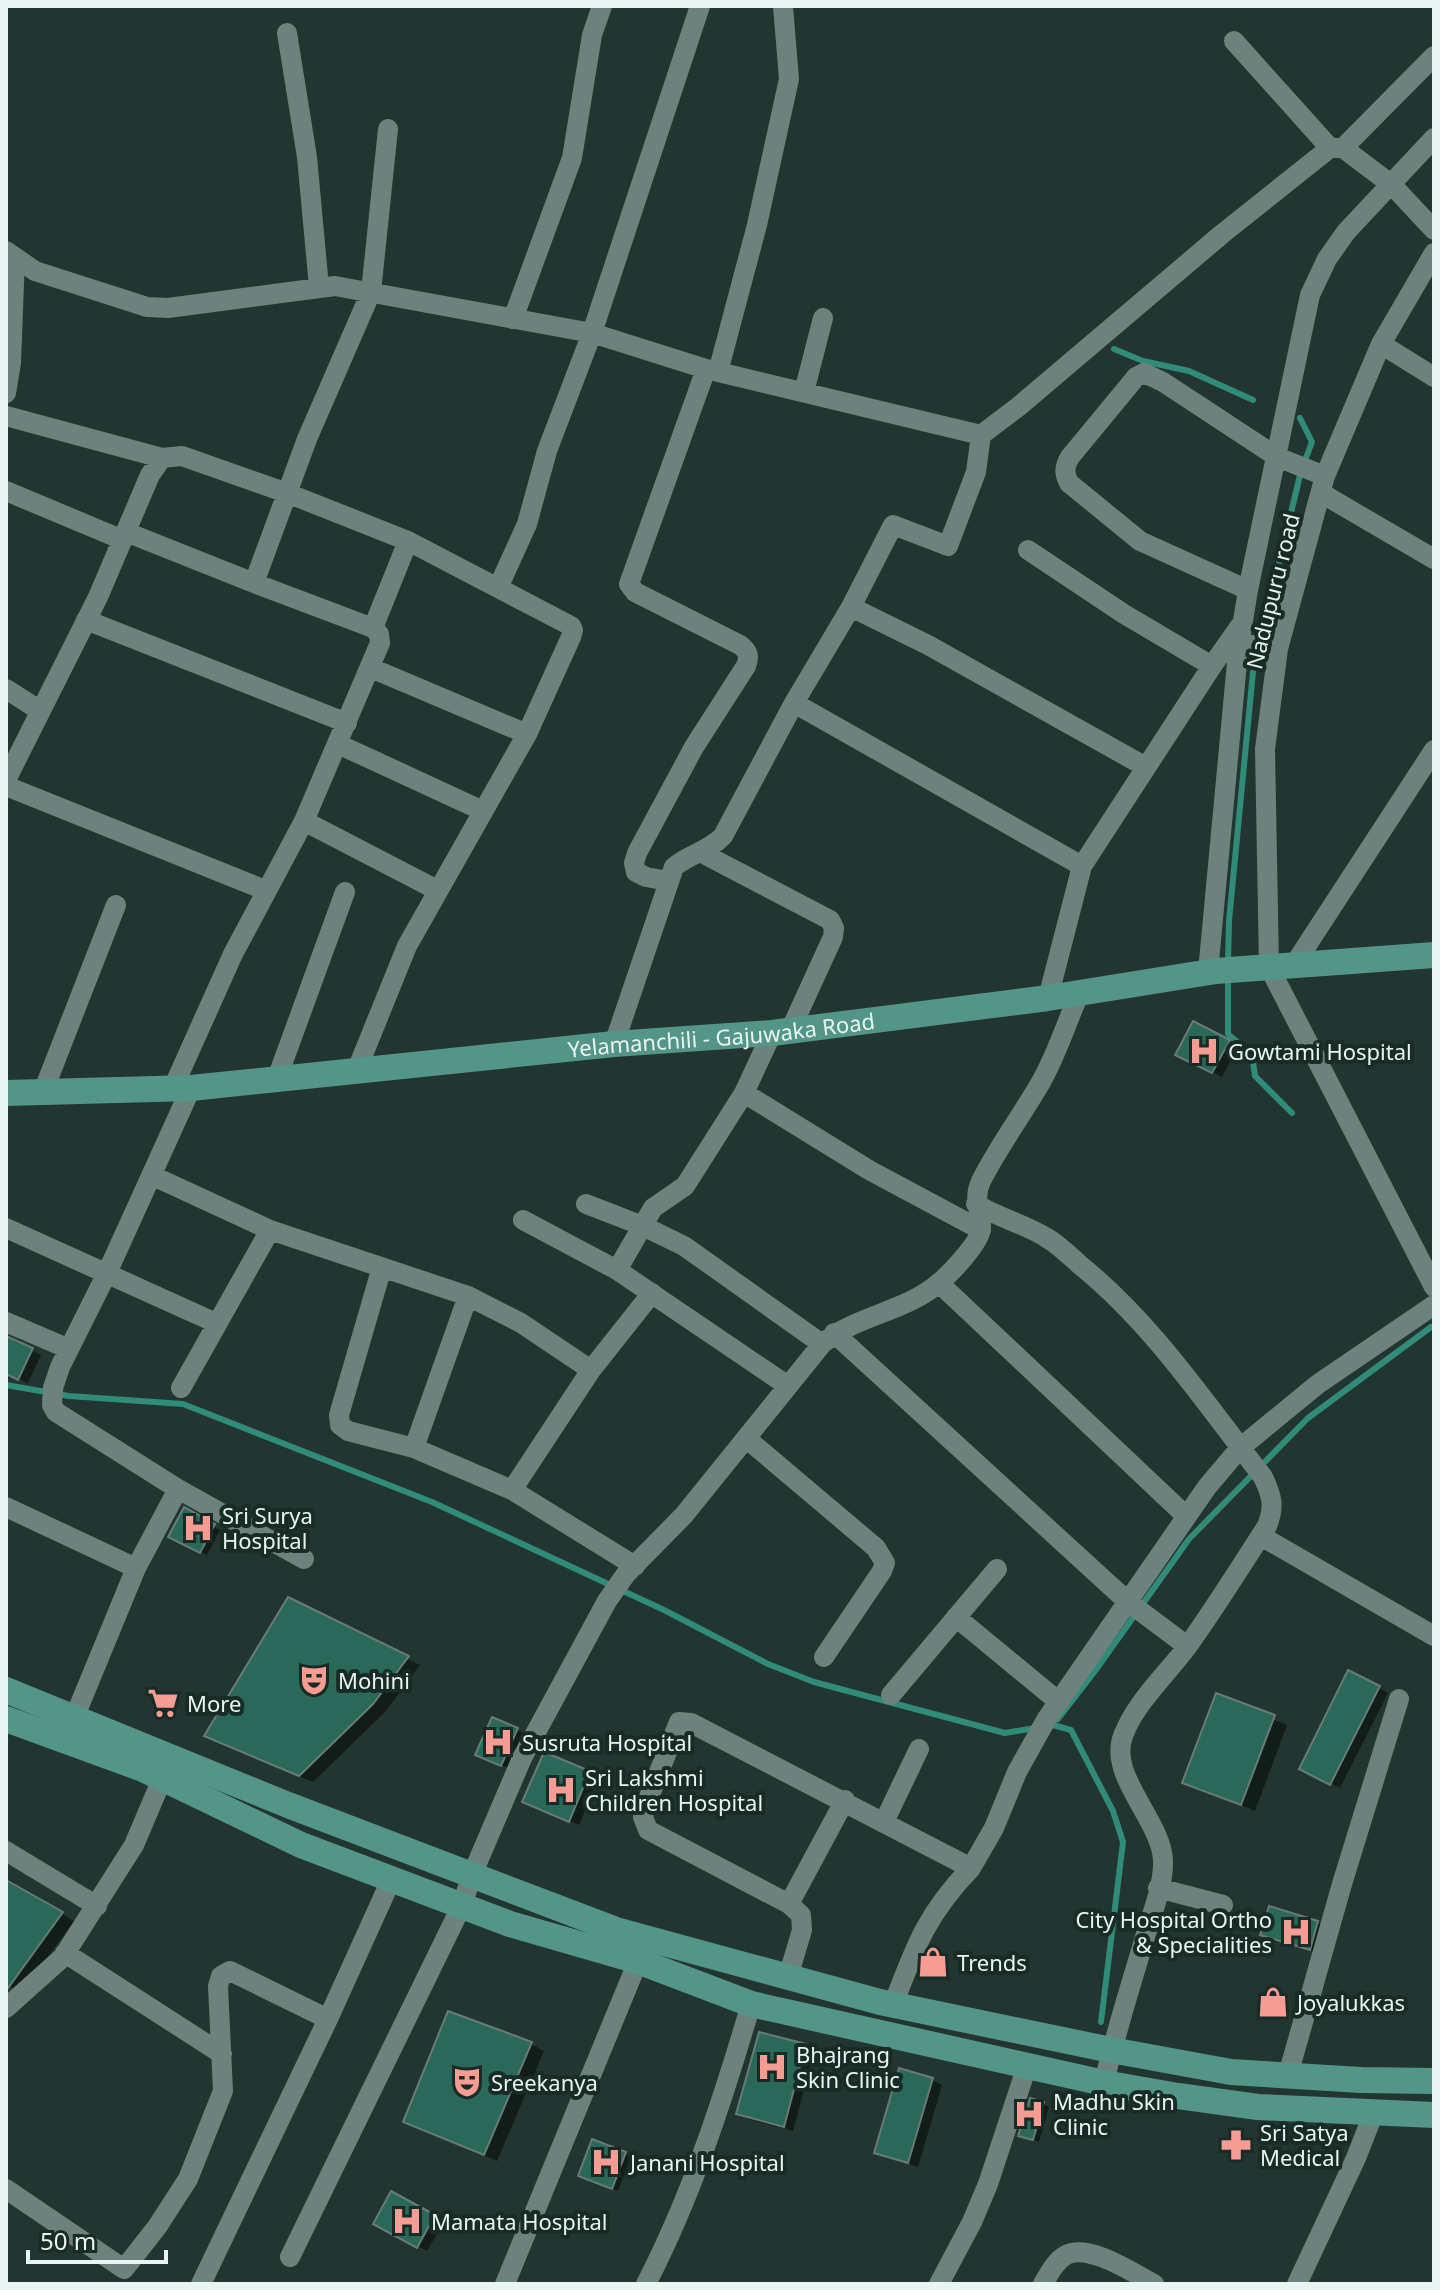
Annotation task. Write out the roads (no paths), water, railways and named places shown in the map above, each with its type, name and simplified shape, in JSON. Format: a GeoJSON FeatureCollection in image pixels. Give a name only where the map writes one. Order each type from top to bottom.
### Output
{"type":"FeatureCollection","features":[{"type":"Feature","properties":{"kind":"main road","name":"Yelamanchili - Gajuwaka Road"},"geometry":{"type":"LineString","coordinates":[[6,1093],[181,1089],[276,1081],[614,1044],[781,1032],[1048,998],[1212,972],[1434,955]]}},
{"type":"Feature","properties":{"kind":"main road"},"geometry":{"type":"LineString","coordinates":[[6,1690],[288,1805],[616,1930],[893,2005],[1111,2050],[1231,2072],[1434,2081]]}},
{"type":"Feature","properties":{"kind":"main road"},"geometry":{"type":"LineString","coordinates":[[6,1719],[143,1769],[301,1845],[391,1880],[510,1924],[638,1961],[751,2004],[1104,2083],[1258,2107],[1434,2115]]}},
{"type":"Feature","properties":{"kind":"street"},"geometry":{"type":"LineString","coordinates":[[513,319],[572,158],[592,35],[602,6]]}},
{"type":"Feature","properties":{"kind":"street"},"geometry":{"type":"LineString","coordinates":[[498,588],[527,524],[547,451],[592,333],[700,6]]}},
{"type":"Feature","properties":{"kind":"street"},"geometry":{"type":"LineString","coordinates":[[668,881],[636,872],[634,863],[637,853],[694,747],[749,658],[740,645],[635,592],[629,584],[712,370],[757,225],[789,79],[783,6]]}},
{"type":"Feature","properties":{"kind":"street"},"geometry":{"type":"LineString","coordinates":[[287,33],[307,157],[319,287]]}},
{"type":"Feature","properties":{"kind":"street"},"geometry":{"type":"LineString","coordinates":[[1234,41],[1337,148],[1392,185],[1434,230]]}},
{"type":"Feature","properties":{"kind":"street"},"geometry":{"type":"LineString","coordinates":[[614,1044],[674,867],[685,858],[713,847],[723,836],[794,703],[851,607],[893,525],[948,546],[976,472],[981,435],[1222,234],[1337,148],[1434,56]]}},
{"type":"Feature","properties":{"kind":"street"},"geometry":{"type":"LineString","coordinates":[[254,583],[307,439],[371,292],[388,129]]}},
{"type":"Feature","properties":{"kind":"street"},"geometry":{"type":"LineString","coordinates":[[1212,972],[1241,633],[1310,295],[1327,259],[1346,232],[1434,138]]}},
{"type":"Feature","properties":{"kind":"street","name":"Nadupuru road"},"geometry":{"type":"LineString","coordinates":[[1274,967],[1265,749],[1278,649],[1323,485],[1381,344],[1434,253]]}},
{"type":"Feature","properties":{"kind":"street"},"geometry":{"type":"LineString","coordinates":[[10,254],[35,271],[147,307],[168,308],[335,286],[592,333],[712,370],[981,435]]}},
{"type":"Feature","properties":{"kind":"street"},"geometry":{"type":"LineString","coordinates":[[6,393],[10,254]]}},
{"type":"Feature","properties":{"kind":"street"},"geometry":{"type":"LineString","coordinates":[[804,392],[823,318]]}},
{"type":"Feature","properties":{"kind":"street"},"geometry":{"type":"LineString","coordinates":[[1381,344],[1434,377]]}},
{"type":"Feature","properties":{"kind":"street"},"geometry":{"type":"LineString","coordinates":[[1248,590],[1130,535],[1069,483],[1065,466],[1136,377],[1144,373],[1153,376],[1434,559]]}},
{"type":"Feature","properties":{"kind":"street"},"geometry":{"type":"LineString","coordinates":[[6,416],[162,458],[182,456],[287,493],[408,541],[571,626],[573,630],[527,734],[407,946],[356,1072]]}},
{"type":"Feature","properties":{"kind":"street"},"geometry":{"type":"LineString","coordinates":[[6,780],[86,620],[150,475],[162,458]]}},
{"type":"Feature","properties":{"kind":"street"},"geometry":{"type":"LineString","coordinates":[[6,491],[373,628],[379,634],[380,643],[371,668],[304,821],[265,890],[181,1089],[153,1176],[69,1349],[53,1397],[56,1412],[178,1489],[304,1559]]}},
{"type":"Feature","properties":{"kind":"street"},"geometry":{"type":"LineString","coordinates":[[373,628],[408,541]]}},
{"type":"Feature","properties":{"kind":"street"},"geometry":{"type":"LineString","coordinates":[[1028,550],[1124,614],[1212,666]]}},
{"type":"Feature","properties":{"kind":"street"},"geometry":{"type":"LineString","coordinates":[[851,607],[938,650],[1146,767]]}},
{"type":"Feature","properties":{"kind":"street"},"geometry":{"type":"LineString","coordinates":[[86,620],[347,723]]}},
{"type":"Feature","properties":{"kind":"street"},"geometry":{"type":"LineString","coordinates":[[1241,633],[1278,649]]}},
{"type":"Feature","properties":{"kind":"street"},"geometry":{"type":"LineString","coordinates":[[1048,998],[1082,866],[1212,666],[1241,633]]}},
{"type":"Feature","properties":{"kind":"street"},"geometry":{"type":"LineString","coordinates":[[371,668],[527,734]]}},
{"type":"Feature","properties":{"kind":"street"},"geometry":{"type":"LineString","coordinates":[[6,689],[39,710]]}},
{"type":"Feature","properties":{"kind":"street"},"geometry":{"type":"LineString","coordinates":[[794,703],[1082,866]]}},
{"type":"Feature","properties":{"kind":"street"},"geometry":{"type":"LineString","coordinates":[[338,744],[483,811]]}},
{"type":"Feature","properties":{"kind":"street"},"geometry":{"type":"LineString","coordinates":[[1434,750],[1274,967],[1434,1287]]}},
{"type":"Feature","properties":{"kind":"street"},"geometry":{"type":"LineString","coordinates":[[6,786],[265,890]]}},
{"type":"Feature","properties":{"kind":"street"},"geometry":{"type":"LineString","coordinates":[[304,821],[437,890]]}},
{"type":"Feature","properties":{"kind":"street"},"geometry":{"type":"LineString","coordinates":[[617,1270],[653,1208],[685,1186],[781,1032],[833,937],[834,928],[830,920],[700,852]]}},
{"type":"Feature","properties":{"kind":"street"},"geometry":{"type":"LineString","coordinates":[[276,1081],[345,892]]}},
{"type":"Feature","properties":{"kind":"street"},"geometry":{"type":"LineString","coordinates":[[43,1092],[116,905]]}},
{"type":"Feature","properties":{"kind":"street"},"geometry":{"type":"LineString","coordinates":[[290,2257],[462,1905],[522,1758],[607,1601],[630,1570],[684,1515],[828,1338],[894,1310],[939,1283],[972,1246],[981,1230],[976,1204],[980,1184],[1041,1081],[1080,992]]}},
{"type":"Feature","properties":{"kind":"street"},"geometry":{"type":"LineString","coordinates":[[744,1093],[869,1170],[981,1230]]}},
{"type":"Feature","properties":{"kind":"street"},"geometry":{"type":"LineString","coordinates":[[153,1176],[270,1230],[468,1296],[521,1323],[591,1370]]}},
{"type":"Feature","properties":{"kind":"street"},"geometry":{"type":"LineString","coordinates":[[586,1204],[643,1226],[696,1253],[828,1338],[1127,1601],[1187,1646]]}},
{"type":"Feature","properties":{"kind":"street"},"geometry":{"type":"LineString","coordinates":[[976,1204],[997,1217],[1047,1238],[1101,1281],[1143,1325],[1263,1477],[1273,1497],[1273,1511],[1261,1536],[1187,1646],[1133,1717],[1123,1736],[1120,1750],[1130,1784],[1158,1839],[1163,1860],[1104,2083]]}},
{"type":"Feature","properties":{"kind":"street"},"geometry":{"type":"LineString","coordinates":[[523,1220],[617,1270],[788,1386]]}},
{"type":"Feature","properties":{"kind":"street"},"geometry":{"type":"LineString","coordinates":[[6,1228],[216,1323]]}},
{"type":"Feature","properties":{"kind":"street"},"geometry":{"type":"LineString","coordinates":[[181,1388],[270,1230]]}},
{"type":"Feature","properties":{"kind":"street"},"geometry":{"type":"LineString","coordinates":[[382,1267],[339,1415],[340,1425],[348,1431],[414,1448],[512,1490],[630,1570]]}},
{"type":"Feature","properties":{"kind":"street"},"geometry":{"type":"LineString","coordinates":[[939,1283],[1185,1515]]}},
{"type":"Feature","properties":{"kind":"street"},"geometry":{"type":"LineString","coordinates":[[512,1490],[591,1370],[652,1293]]}},
{"type":"Feature","properties":{"kind":"street"},"geometry":{"type":"LineString","coordinates":[[414,1448],[468,1296]]}},
{"type":"Feature","properties":{"kind":"street"},"geometry":{"type":"LineString","coordinates":[[893,2005],[925,1924],[971,1868],[994,1828],[1017,1772],[1046,1720],[1102,1642],[1185,1515],[1240,1448],[1318,1384],[1434,1305]]}},
{"type":"Feature","properties":{"kind":"street"},"geometry":{"type":"LineString","coordinates":[[6,1322],[69,1349]]}},
{"type":"Feature","properties":{"kind":"street"},"geometry":{"type":"LineString","coordinates":[[746,1438],[876,1548],[885,1563],[824,1657]]}},
{"type":"Feature","properties":{"kind":"street"},"geometry":{"type":"LineString","coordinates":[[75,1716],[136,1568],[178,1489]]}},
{"type":"Feature","properties":{"kind":"street"},"geometry":{"type":"LineString","coordinates":[[6,1507],[136,1568]]}},
{"type":"Feature","properties":{"kind":"street"},"geometry":{"type":"LineString","coordinates":[[1261,1536],[1434,1636]]}},
{"type":"Feature","properties":{"kind":"street"},"geometry":{"type":"LineString","coordinates":[[891,1695],[997,1569]]}},
{"type":"Feature","properties":{"kind":"street"},"geometry":{"type":"LineString","coordinates":[[956,1617],[1059,1702]]}},
{"type":"Feature","properties":{"kind":"street"},"geometry":{"type":"LineString","coordinates":[[1288,2075],[1399,1699]]}},
{"type":"Feature","properties":{"kind":"street"},"geometry":{"type":"LineString","coordinates":[[788,1977],[802,1930],[801,1915],[789,1904],[648,1830],[643,1817],[647,1802],[679,1722],[691,1723],[845,1800],[971,1868]]}},
{"type":"Feature","properties":{"kind":"street"},"geometry":{"type":"LineString","coordinates":[[884,1822],[919,1749]]}},
{"type":"Feature","properties":{"kind":"street"},"geometry":{"type":"LineString","coordinates":[[6,2008],[65,1953],[134,1845],[162,1779]]}},
{"type":"Feature","properties":{"kind":"street"},"geometry":{"type":"LineString","coordinates":[[789,1904],[845,1800]]}},
{"type":"Feature","properties":{"kind":"street"},"geometry":{"type":"LineString","coordinates":[[6,1851],[97,1906]]}},
{"type":"Feature","properties":{"kind":"street"},"geometry":{"type":"LineString","coordinates":[[201,2284],[391,1880]]}},
{"type":"Feature","properties":{"kind":"street"},"geometry":{"type":"LineString","coordinates":[[1158,1888],[1223,1905]]}},
{"type":"Feature","properties":{"kind":"street"},"geometry":{"type":"LineString","coordinates":[[65,1953],[222,2054]]}},
{"type":"Feature","properties":{"kind":"street"},"geometry":{"type":"LineString","coordinates":[[505,2284],[638,1961]]}},
{"type":"Feature","properties":{"kind":"street"},"geometry":{"type":"LineString","coordinates":[[6,2189],[119,2277],[188,2179],[223,2091],[218,1986],[221,1976],[230,1971],[328,2019]]}},
{"type":"Feature","properties":{"kind":"street"},"geometry":{"type":"LineString","coordinates":[[646,2284],[719,2114],[751,2004]]}},
{"type":"Feature","properties":{"kind":"street"},"geometry":{"type":"LineString","coordinates":[[939,2284],[988,2184],[1027,2066]]}},
{"type":"Feature","properties":{"kind":"street"},"geometry":{"type":"LineString","coordinates":[[1297,2284],[1374,2112]]}},
{"type":"Feature","properties":{"kind":"street"},"geometry":{"type":"LineString","coordinates":[[1043,2284],[1064,2256],[1076,2251],[1088,2252],[1154,2284]]}},
{"type":"Feature","properties":{"kind":"waterway"},"geometry":{"type":"LineString","coordinates":[[1114,349],[1143,361],[1189,371],[1253,400]]}},
{"type":"Feature","properties":{"kind":"waterway"},"geometry":{"type":"LineString","coordinates":[[1228,964],[1229,921],[1253,672],[1301,471],[1312,442],[1300,418]]}},
{"type":"Feature","properties":{"kind":"waterway"},"geometry":{"type":"LineString","coordinates":[[1228,975],[1228,1034],[1252,1055],[1255,1076],[1292,1113]]}},
{"type":"Feature","properties":{"kind":"waterway"},"geometry":{"type":"LineString","coordinates":[[1058,1719],[1189,1539],[1308,1418],[1431,1327]]}},
{"type":"Feature","properties":{"kind":"waterway"},"geometry":{"type":"LineString","coordinates":[[6,1385],[69,1396],[183,1404],[432,1502],[664,1610],[768,1664],[814,1682],[1005,1733],[1035,1728]]}},
{"type":"Feature","properties":{"kind":"waterway"},"geometry":{"type":"LineString","coordinates":[[1046,1726],[1071,1730],[1113,1811],[1123,1842],[1101,2022]]}},
{"type":"Feature","properties":{"kind":"place","name":"Gowtami Hospital"},"geometry":{"type":"Point","coordinates":[1204,1051]}},
{"type":"Feature","properties":{"kind":"place","name":"Sri Surya Hospital"},"geometry":{"type":"Point","coordinates":[198,1528]}},
{"type":"Feature","properties":{"kind":"place","name":"Mohini"},"geometry":{"type":"Point","coordinates":[314,1680]}},
{"type":"Feature","properties":{"kind":"place","name":"More"},"geometry":{"type":"Point","coordinates":[163,1703]}},
{"type":"Feature","properties":{"kind":"place","name":"Susruta Hospital"},"geometry":{"type":"Point","coordinates":[498,1742]}},
{"type":"Feature","properties":{"kind":"place","name":"Sri Lakshmi Children Hospital"},"geometry":{"type":"Point","coordinates":[561,1790]}},
{"type":"Feature","properties":{"kind":"place","name":"City Hospital Ortho & Specialities"},"geometry":{"type":"Point","coordinates":[1296,1932]}},
{"type":"Feature","properties":{"kind":"place","name":"Trends"},"geometry":{"type":"Point","coordinates":[933,1962]}},
{"type":"Feature","properties":{"kind":"place","name":"Joyalukkas"},"geometry":{"type":"Point","coordinates":[1273,2002]}},
{"type":"Feature","properties":{"kind":"place","name":"Bhajrang Skin Clinic"},"geometry":{"type":"Point","coordinates":[772,2067]}},
{"type":"Feature","properties":{"kind":"place","name":"Sreekanya"},"geometry":{"type":"Point","coordinates":[467,2082]}},
{"type":"Feature","properties":{"kind":"place","name":"Madhu Skin Clinic"},"geometry":{"type":"Point","coordinates":[1029,2114]}},
{"type":"Feature","properties":{"kind":"place","name":"Sri Satya Medical"},"geometry":{"type":"Point","coordinates":[1236,2145]}},
{"type":"Feature","properties":{"kind":"place","name":"Janani Hospital"},"geometry":{"type":"Point","coordinates":[606,2162]}},
{"type":"Feature","properties":{"kind":"place","name":"Mamata Hospital"},"geometry":{"type":"Point","coordinates":[407,2221]}}]}
